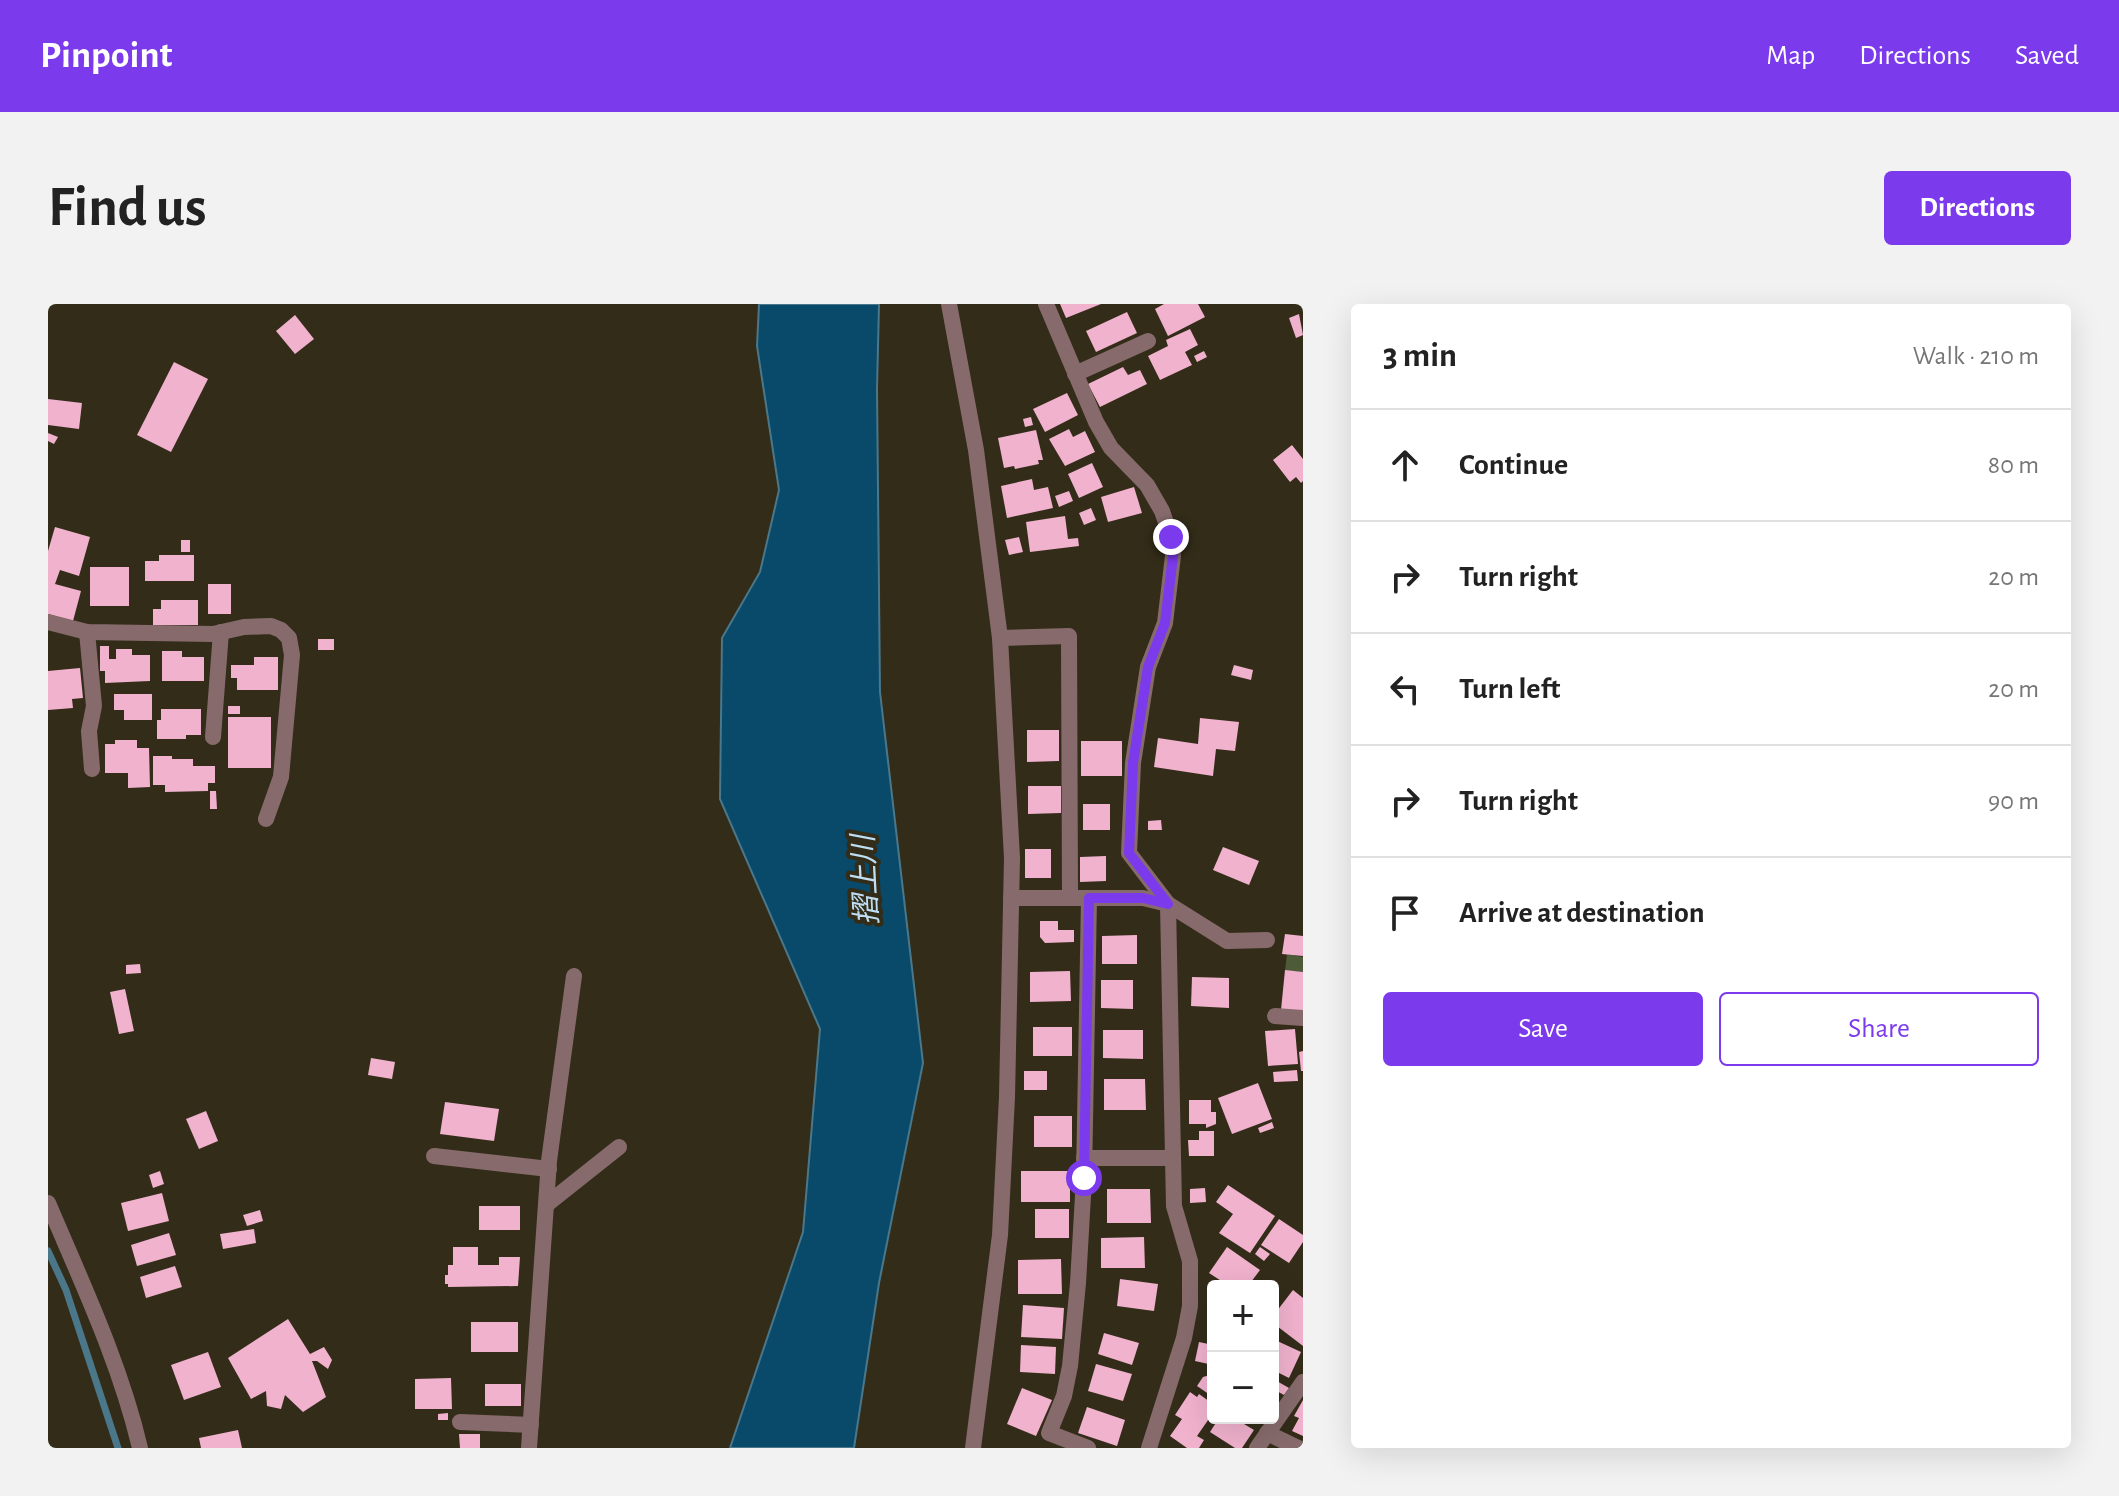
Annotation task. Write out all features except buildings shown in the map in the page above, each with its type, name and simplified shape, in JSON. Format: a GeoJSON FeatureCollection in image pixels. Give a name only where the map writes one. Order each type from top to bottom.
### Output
{"type":"FeatureCollection","features":[{"type":"Feature","properties":{"kind":"street"},"geometry":{"type":"LineString","coordinates":[[949,304],[976,450],[1000,638],[1011,898],[1007,1097],[1000,1235],[973,1448]]}},
{"type":"Feature","properties":{"kind":"street"},"geometry":{"type":"LineString","coordinates":[[1046,304],[1111,448],[1147,485],[1162,511],[1171,537],[1173,556],[1165,623],[1148,667],[1133,763],[1129,853],[1168,904],[1174,1206],[1190,1261],[1190,1306],[1184,1338],[1149,1448]]}},
{"type":"Feature","properties":{"kind":"street"},"geometry":{"type":"LineString","coordinates":[[1075,374],[1148,341]]}},
{"type":"Feature","properties":{"kind":"street"},"geometry":{"type":"LineString","coordinates":[[48,622],[87,632],[213,634],[244,627],[271,626],[281,630],[292,645],[281,777],[266,819]]}},
{"type":"Feature","properties":{"kind":"street"},"geometry":{"type":"LineString","coordinates":[[87,632],[94,706],[89,731],[92,769]]}},
{"type":"Feature","properties":{"kind":"street"},"geometry":{"type":"LineString","coordinates":[[213,737],[221,632]]}},
{"type":"Feature","properties":{"kind":"street"},"geometry":{"type":"LineString","coordinates":[[1000,638],[1069,636],[1070,897]]}},
{"type":"Feature","properties":{"kind":"street"},"geometry":{"type":"LineString","coordinates":[[1011,898],[1143,898],[1168,904],[1227,941],[1267,940]]}},
{"type":"Feature","properties":{"kind":"street"},"geometry":{"type":"LineString","coordinates":[[1088,1448],[1049,1433],[1064,1396],[1070,1366],[1078,1283],[1084,1158],[1089,898]]}},
{"type":"Feature","properties":{"kind":"street"},"geometry":{"type":"LineString","coordinates":[[529,1448],[549,1169],[574,976]]}},
{"type":"Feature","properties":{"kind":"street"},"geometry":{"type":"LineString","coordinates":[[1275,1016],[1303,1018]]}},
{"type":"Feature","properties":{"kind":"street"},"geometry":{"type":"LineString","coordinates":[[546,1205],[619,1147]]}},
{"type":"Feature","properties":{"kind":"street"},"geometry":{"type":"LineString","coordinates":[[434,1156],[549,1169]]}},
{"type":"Feature","properties":{"kind":"street"},"geometry":{"type":"LineString","coordinates":[[1084,1158],[1173,1158]]}},
{"type":"Feature","properties":{"kind":"street"},"geometry":{"type":"LineString","coordinates":[[48,1203],[101,1328],[140,1448]]}},
{"type":"Feature","properties":{"kind":"street"},"geometry":{"type":"LineString","coordinates":[[1257,1448],[1303,1382]]}},
{"type":"Feature","properties":{"kind":"street"},"geometry":{"type":"LineString","coordinates":[[460,1422],[531,1425]]}},
{"type":"Feature","properties":{"kind":"street"},"geometry":{"type":"LineString","coordinates":[[1267,1433],[1298,1448]]}},
{"type":"Feature","properties":{"kind":"green space"},"geometry":{"type":"Polygon","coordinates":[[[1287,954],[1303,957],[1303,972],[1285,971],[1287,954]]]}},
{"type":"Feature","properties":{"kind":"water","name":"摺上川"},"geometry":{"type":"Polygon","coordinates":[[[759,304],[879,304],[880,692],[923,1063],[879,1283],[854,1448],[730,1448],[803,1232],[820,1029],[720,799],[722,638],[760,572],[779,490],[757,346],[759,304]]]}},
{"type":"Feature","properties":{"kind":"waterway"},"geometry":{"type":"LineString","coordinates":[[48,1251],[66,1290],[118,1448]]}},
{"type":"Feature","properties":{"kind":"route"},"geometry":{"type":"LineString","coordinates":[[1084,1178],[1089,898],[1143,898],[1168,904],[1129,853],[1133,763],[1148,667],[1165,623],[1173,556],[1171,537]]}}]}
